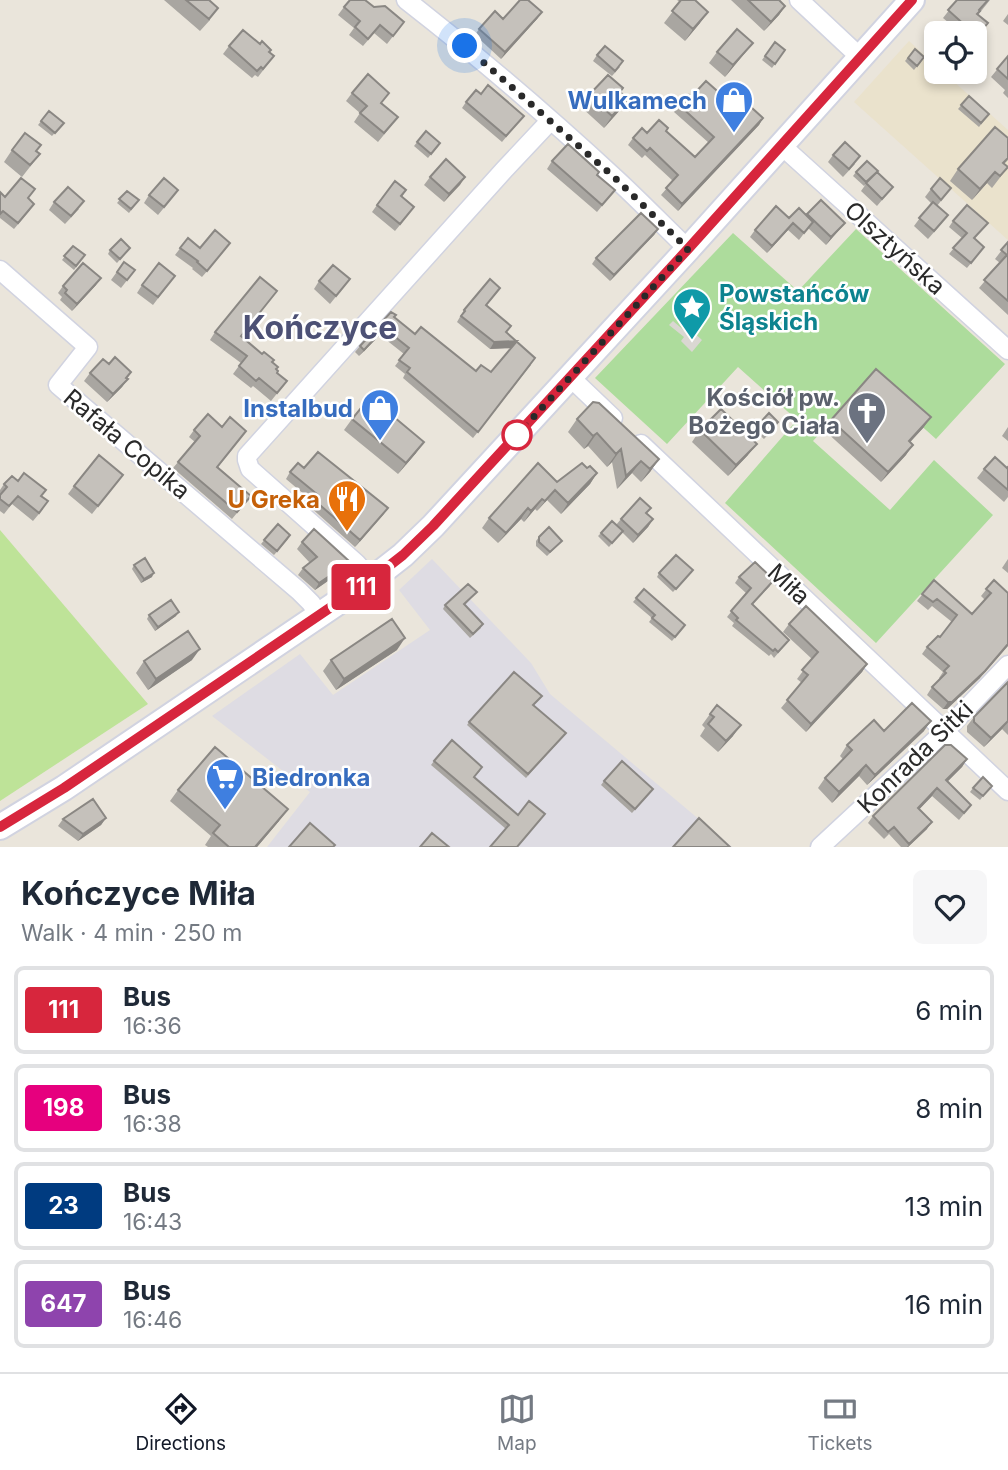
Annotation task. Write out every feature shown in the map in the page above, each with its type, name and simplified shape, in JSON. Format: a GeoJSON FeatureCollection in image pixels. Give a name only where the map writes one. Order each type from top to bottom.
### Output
{"type":"FeatureCollection","features":[{"type":"Feature","properties":{"kind":"main road"},"geometry":{"type":"LineString","coordinates":[[0,827],[64,788],[371,580],[403,555],[688,249],[912,0]]}},
{"type":"Feature","properties":{"kind":"street"},"geometry":{"type":"LineString","coordinates":[[406,0],[465,46],[614,177],[688,249]]}},
{"type":"Feature","properties":{"kind":"street"},"geometry":{"type":"LineString","coordinates":[[799,0],[861,58]]}},
{"type":"Feature","properties":{"kind":"street"},"geometry":{"type":"LineString","coordinates":[[371,580],[356,563],[250,469],[247,456],[550,121]]}},
{"type":"Feature","properties":{"kind":"street","name":"Olsztyńska"},"geometry":{"type":"LineString","coordinates":[[782,146],[1008,350]]}},
{"type":"Feature","properties":{"kind":"street","name":"Rafała Copika"},"geometry":{"type":"LineString","coordinates":[[0,270],[88,347],[58,385],[299,591],[319,615]]}},
{"type":"Feature","properties":{"kind":"street","name":"Miła"},"geometry":{"type":"LineString","coordinates":[[570,377],[1008,791]]}},
{"type":"Feature","properties":{"kind":"street","name":"Konrada Sitki"},"geometry":{"type":"LineString","coordinates":[[820,847],[944,732],[1008,665]]}},
{"type":"Feature","properties":{"kind":"shaded area"},"geometry":{"type":"Polygon","coordinates":[[[909,41],[924,55],[924,84],[956,84],[1008,130],[1008,240],[854,102],[909,41]]]}},
{"type":"Feature","properties":{"kind":"shaded area"},"geometry":{"type":"Polygon","coordinates":[[[673,321],[687,333],[691,330],[702,340],[692,352],[681,341],[684,337],[669,325],[673,321]]]}},
{"type":"Feature","properties":{"kind":"shaded area"},"geometry":{"type":"Polygon","coordinates":[[[432,559],[531,663],[550,694],[732,847],[267,847],[310,792],[212,716],[300,654],[333,695],[430,630],[399,590],[432,559]]]}},
{"type":"Feature","properties":{"kind":"green space"},"geometry":{"type":"Polygon","coordinates":[[[856,229],[1005,364],[936,439],[869,379],[813,441],[890,510],[934,460],[993,515],[876,643],[725,503],[797,420],[738,367],[667,444],[595,378],[733,233],[798,291],[856,229]]]}},
{"type":"Feature","properties":{"kind":"green space"},"geometry":{"type":"Polygon","coordinates":[[[0,530],[148,704],[0,801],[0,530]]]}},
{"type":"Feature","properties":{"kind":"building"},"geometry":{"type":"Polygon","coordinates":[[[186,0],[209,0],[218,8],[209,19],[186,0]]]}},
{"type":"Feature","properties":{"kind":"building"},"geometry":{"type":"Polygon","coordinates":[[[350,0],[365,0],[374,7],[385,6],[404,22],[393,36],[380,25],[368,39],[355,27],[360,21],[344,7],[350,0]]]}},
{"type":"Feature","properties":{"kind":"building"},"geometry":{"type":"Polygon","coordinates":[[[520,0],[528,0],[542,12],[505,52],[479,29],[495,11],[503,19],[520,0]]]}},
{"type":"Feature","properties":{"kind":"building"},"geometry":{"type":"Polygon","coordinates":[[[681,0],[695,0],[708,12],[693,29],[672,11],[681,0]]]}},
{"type":"Feature","properties":{"kind":"building"},"geometry":{"type":"Polygon","coordinates":[[[748,0],[779,0],[785,6],[771,22],[748,0]]]}},
{"type":"Feature","properties":{"kind":"building"},"geometry":{"type":"Polygon","coordinates":[[[957,0],[988,0],[977,14],[986,21],[960,21],[948,10],[957,0]]]}},
{"type":"Feature","properties":{"kind":"building"},"geometry":{"type":"Polygon","coordinates":[[[737,29],[753,43],[733,65],[717,52],[737,29]]]}},
{"type":"Feature","properties":{"kind":"building"},"geometry":{"type":"Polygon","coordinates":[[[243,30],[271,50],[269,52],[274,56],[263,69],[261,67],[257,71],[229,46],[243,30]]]}},
{"type":"Feature","properties":{"kind":"building"},"geometry":{"type":"Polygon","coordinates":[[[775,42],[785,50],[775,64],[765,56],[775,42]]]}},
{"type":"Feature","properties":{"kind":"building"},"geometry":{"type":"Polygon","coordinates":[[[605,46],[623,61],[615,71],[597,55],[605,46]]]}},
{"type":"Feature","properties":{"kind":"building"},"geometry":{"type":"Polygon","coordinates":[[[915,49],[924,57],[917,66],[908,58],[915,49]]]}},
{"type":"Feature","properties":{"kind":"building"},"geometry":{"type":"Polygon","coordinates":[[[1008,56],[1008,79],[997,69],[1008,56]]]}},
{"type":"Feature","properties":{"kind":"building"},"geometry":{"type":"Polygon","coordinates":[[[368,74],[389,93],[381,103],[398,117],[384,133],[360,113],[367,106],[352,93],[368,74]]]}},
{"type":"Feature","properties":{"kind":"building"},"geometry":{"type":"Polygon","coordinates":[[[608,75],[623,88],[620,92],[628,99],[612,116],[589,95],[608,75]]]}},
{"type":"Feature","properties":{"kind":"building"},"geometry":{"type":"Polygon","coordinates":[[[706,81],[724,97],[731,89],[763,118],[682,204],[666,188],[678,175],[650,148],[647,151],[633,138],[642,128],[647,133],[659,120],[668,128],[666,131],[695,157],[714,137],[679,105],[706,81]]]}},
{"type":"Feature","properties":{"kind":"building"},"geometry":{"type":"Polygon","coordinates":[[[488,85],[524,116],[506,136],[466,102],[476,90],[481,94],[488,85]]]}},
{"type":"Feature","properties":{"kind":"building"},"geometry":{"type":"Polygon","coordinates":[[[969,96],[989,114],[981,123],[961,105],[969,96]]]}},
{"type":"Feature","properties":{"kind":"building"},"geometry":{"type":"Polygon","coordinates":[[[49,111],[64,123],[55,133],[41,121],[49,111]]]}},
{"type":"Feature","properties":{"kind":"building"},"geometry":{"type":"Polygon","coordinates":[[[995,127],[1008,138],[1008,158],[1003,163],[1008,167],[1000,176],[995,172],[980,189],[958,169],[995,127]]]}},
{"type":"Feature","properties":{"kind":"building"},"geometry":{"type":"Polygon","coordinates":[[[426,131],[440,143],[431,154],[417,142],[426,131]]]}},
{"type":"Feature","properties":{"kind":"building"},"geometry":{"type":"Polygon","coordinates":[[[25,133],[41,145],[36,151],[40,154],[30,165],[12,150],[25,133]]]}},
{"type":"Feature","properties":{"kind":"building"},"geometry":{"type":"Polygon","coordinates":[[[845,142],[860,156],[849,169],[833,155],[845,142]]]}},
{"type":"Feature","properties":{"kind":"building"},"geometry":{"type":"Polygon","coordinates":[[[568,144],[615,190],[602,205],[552,161],[568,144]]]}},
{"type":"Feature","properties":{"kind":"building"},"geometry":{"type":"Polygon","coordinates":[[[446,159],[465,177],[449,194],[430,177],[446,159]]]}},
{"type":"Feature","properties":{"kind":"building"},"geometry":{"type":"Polygon","coordinates":[[[867,161],[878,171],[866,182],[856,172],[867,161]]]}},
{"type":"Feature","properties":{"kind":"building"},"geometry":{"type":"Polygon","coordinates":[[[877,172],[893,187],[882,199],[866,183],[877,172]]]}},
{"type":"Feature","properties":{"kind":"building"},"geometry":{"type":"Polygon","coordinates":[[[21,178],[35,189],[28,198],[34,204],[18,223],[3,211],[0,214],[0,192],[5,197],[21,178]]]}},
{"type":"Feature","properties":{"kind":"building"},"geometry":{"type":"Polygon","coordinates":[[[164,178],[178,190],[164,207],[149,195],[164,178]]]}},
{"type":"Feature","properties":{"kind":"building"},"geometry":{"type":"Polygon","coordinates":[[[940,178],[951,188],[941,200],[931,189],[940,178]]]}},
{"type":"Feature","properties":{"kind":"building"},"geometry":{"type":"Polygon","coordinates":[[[395,181],[406,190],[401,196],[414,207],[400,224],[377,205],[395,181]]]}},
{"type":"Feature","properties":{"kind":"building"},"geometry":{"type":"Polygon","coordinates":[[[68,187],[84,201],[71,216],[54,202],[68,187]]]}},
{"type":"Feature","properties":{"kind":"building"},"geometry":{"type":"Polygon","coordinates":[[[127,191],[139,200],[131,209],[119,199],[127,191]]]}},
{"type":"Feature","properties":{"kind":"building"},"geometry":{"type":"Polygon","coordinates":[[[821,200],[845,223],[831,237],[807,214],[821,200]]]}},
{"type":"Feature","properties":{"kind":"building"},"geometry":{"type":"Polygon","coordinates":[[[933,202],[948,215],[934,231],[919,218],[933,202]]]}},
{"type":"Feature","properties":{"kind":"building"},"geometry":{"type":"Polygon","coordinates":[[[967,205],[988,223],[974,238],[984,247],[971,263],[953,248],[967,233],[953,221],[967,205]]]}},
{"type":"Feature","properties":{"kind":"building"},"geometry":{"type":"Polygon","coordinates":[[[776,206],[789,218],[799,208],[813,222],[804,233],[793,223],[772,246],[755,230],[776,206]]]}},
{"type":"Feature","properties":{"kind":"building"},"geometry":{"type":"Polygon","coordinates":[[[641,213],[658,229],[614,275],[596,258],[641,213]]]}},
{"type":"Feature","properties":{"kind":"building"},"geometry":{"type":"Polygon","coordinates":[[[215,230],[230,243],[207,271],[180,248],[188,238],[200,248],[215,230]]]}},
{"type":"Feature","properties":{"kind":"building"},"geometry":{"type":"Polygon","coordinates":[[[121,239],[130,248],[120,259],[110,250],[121,239]]]}},
{"type":"Feature","properties":{"kind":"building"},"geometry":{"type":"Polygon","coordinates":[[[1008,242],[1008,301],[984,280],[1007,255],[1001,250],[1008,242]]]}},
{"type":"Feature","properties":{"kind":"building"},"geometry":{"type":"Polygon","coordinates":[[[73,246],[85,255],[76,266],[64,256],[73,246]]]}},
{"type":"Feature","properties":{"kind":"building"},"geometry":{"type":"Polygon","coordinates":[[[124,262],[135,270],[127,280],[117,272],[124,262]]]}},
{"type":"Feature","properties":{"kind":"building"},"geometry":{"type":"Polygon","coordinates":[[[83,263],[101,278],[77,304],[65,293],[67,290],[63,286],[83,263]]]}},
{"type":"Feature","properties":{"kind":"building"},"geometry":{"type":"Polygon","coordinates":[[[159,263],[175,276],[158,297],[142,285],[159,263]]]}},
{"type":"Feature","properties":{"kind":"building"},"geometry":{"type":"Polygon","coordinates":[[[333,265],[350,279],[336,296],[319,281],[333,265]]]}},
{"type":"Feature","properties":{"kind":"building"},"geometry":{"type":"Polygon","coordinates":[[[260,277],[277,291],[241,336],[262,354],[264,352],[274,360],[272,362],[278,367],[277,373],[287,381],[277,393],[259,378],[256,381],[239,366],[247,356],[215,332],[260,277]]]}},
{"type":"Feature","properties":{"kind":"building"},"geometry":{"type":"Polygon","coordinates":[[[490,279],[500,288],[486,305],[511,326],[506,332],[516,341],[494,342],[461,316],[490,279]]]}},
{"type":"Feature","properties":{"kind":"building"},"geometry":{"type":"Polygon","coordinates":[[[391,312],[415,334],[421,327],[476,371],[481,365],[491,372],[517,341],[535,358],[478,432],[407,372],[410,368],[399,360],[409,348],[384,328],[364,350],[360,346],[391,312]]]}},
{"type":"Feature","properties":{"kind":"building"},"geometry":{"type":"Polygon","coordinates":[[[115,357],[131,372],[126,378],[128,379],[113,394],[90,373],[103,359],[109,364],[115,357]]]}},
{"type":"Feature","properties":{"kind":"building"},"geometry":{"type":"Polygon","coordinates":[[[876,369],[931,417],[909,441],[913,445],[888,472],[831,420],[876,369]]]}},
{"type":"Feature","properties":{"kind":"building"},"geometry":{"type":"Polygon","coordinates":[[[370,397],[424,442],[406,463],[352,419],[370,397]]]}},
{"type":"Feature","properties":{"kind":"building"},"geometry":{"type":"Polygon","coordinates":[[[593,402],[599,403],[659,459],[650,469],[641,461],[626,476],[621,449],[616,454],[597,433],[593,436],[577,419],[593,402]]]}},
{"type":"Feature","properties":{"kind":"building"},"geometry":{"type":"Polygon","coordinates":[[[721,409],[757,444],[736,465],[700,430],[721,409]]]}},
{"type":"Feature","properties":{"kind":"building"},"geometry":{"type":"Polygon","coordinates":[[[769,413],[778,422],[767,435],[757,426],[769,413]]]}},
{"type":"Feature","properties":{"kind":"building"},"geometry":{"type":"Polygon","coordinates":[[[208,414],[222,427],[230,417],[246,431],[217,467],[251,496],[237,512],[178,462],[200,436],[194,430],[208,414]]]}},
{"type":"Feature","properties":{"kind":"building"},"geometry":{"type":"Polygon","coordinates":[[[318,452],[388,508],[360,540],[313,499],[318,495],[290,472],[298,463],[304,468],[318,452]]]}},
{"type":"Feature","properties":{"kind":"building"},"geometry":{"type":"Polygon","coordinates":[[[99,455],[123,475],[98,506],[74,486],[99,455]]]}},
{"type":"Feature","properties":{"kind":"building"},"geometry":{"type":"Polygon","coordinates":[[[995,457],[1008,467],[1008,490],[984,469],[995,457]]]}},
{"type":"Feature","properties":{"kind":"building"},"geometry":{"type":"Polygon","coordinates":[[[538,463],[557,482],[582,463],[597,473],[568,503],[555,490],[531,511],[528,508],[506,533],[489,518],[538,463]]]}},
{"type":"Feature","properties":{"kind":"building"},"geometry":{"type":"Polygon","coordinates":[[[24,473],[46,490],[41,496],[48,501],[39,513],[18,496],[9,506],[0,499],[7,487],[4,484],[12,476],[18,481],[24,473]]]}},
{"type":"Feature","properties":{"kind":"building"},"geometry":{"type":"Polygon","coordinates":[[[640,498],[651,508],[646,513],[653,519],[638,535],[621,519],[640,498]]]}},
{"type":"Feature","properties":{"kind":"building"},"geometry":{"type":"Polygon","coordinates":[[[612,521],[623,531],[612,543],[601,533],[612,521]]]}},
{"type":"Feature","properties":{"kind":"building"},"geometry":{"type":"Polygon","coordinates":[[[278,524],[290,535],[277,551],[264,540],[278,524]]]}},
{"type":"Feature","properties":{"kind":"building"},"geometry":{"type":"Polygon","coordinates":[[[549,527],[562,541],[550,552],[539,542],[539,537],[549,527]]]}},
{"type":"Feature","properties":{"kind":"building"},"geometry":{"type":"Polygon","coordinates":[[[314,529],[350,562],[319,583],[303,568],[317,557],[302,542],[314,529]]]}},
{"type":"Feature","properties":{"kind":"building"},"geometry":{"type":"Polygon","coordinates":[[[676,555],[693,570],[676,589],[659,573],[676,555]]]}},
{"type":"Feature","properties":{"kind":"building"},"geometry":{"type":"Polygon","coordinates":[[[145,558],[154,573],[144,579],[134,565],[145,558]]]}},
{"type":"Feature","properties":{"kind":"building"},"geometry":{"type":"Polygon","coordinates":[[[755,562],[774,580],[752,604],[789,640],[778,652],[775,649],[773,651],[736,620],[738,618],[731,611],[751,588],[739,577],[755,562]]]}},
{"type":"Feature","properties":{"kind":"building"},"geometry":{"type":"Polygon","coordinates":[[[934,580],[972,614],[991,593],[986,589],[994,580],[1008,593],[1008,644],[985,671],[952,702],[948,702],[932,687],[949,666],[927,647],[940,637],[957,615],[937,599],[933,602],[922,594],[934,580]]]}},
{"type":"Feature","properties":{"kind":"building"},"geometry":{"type":"Polygon","coordinates":[[[468,584],[477,592],[464,604],[483,624],[473,634],[445,605],[468,584]]]}},
{"type":"Feature","properties":{"kind":"building"},"geometry":{"type":"Polygon","coordinates":[[[644,589],[685,625],[675,637],[652,618],[655,615],[636,598],[644,589]]]}},
{"type":"Feature","properties":{"kind":"building"},"geometry":{"type":"Polygon","coordinates":[[[171,600],[179,612],[158,627],[149,615],[171,600]]]}},
{"type":"Feature","properties":{"kind":"building"},"geometry":{"type":"Polygon","coordinates":[[[806,606],[867,664],[811,724],[787,700],[808,675],[802,670],[818,652],[789,624],[806,606]]]}},
{"type":"Feature","properties":{"kind":"building"},"geometry":{"type":"Polygon","coordinates":[[[392,619],[405,638],[344,679],[331,660],[392,619]]]}},
{"type":"Feature","properties":{"kind":"building"},"geometry":{"type":"Polygon","coordinates":[[[188,631],[200,649],[156,679],[144,661],[188,631]]]}},
{"type":"Feature","properties":{"kind":"building"},"geometry":{"type":"Polygon","coordinates":[[[514,672],[542,696],[533,705],[566,733],[528,774],[469,722],[514,672]]]}},
{"type":"Feature","properties":{"kind":"building"},"geometry":{"type":"Polygon","coordinates":[[[1008,682],[1008,721],[991,738],[974,722],[974,717],[1008,682]]]}},
{"type":"Feature","properties":{"kind":"building"},"geometry":{"type":"Polygon","coordinates":[[[912,703],[931,721],[875,775],[866,765],[839,792],[825,778],[852,750],[847,745],[874,720],[884,731],[912,703]]]}},
{"type":"Feature","properties":{"kind":"building"},"geometry":{"type":"Polygon","coordinates":[[[717,705],[741,725],[726,741],[708,724],[714,717],[710,714],[717,705]]]}},
{"type":"Feature","properties":{"kind":"building"},"geometry":{"type":"Polygon","coordinates":[[[452,740],[482,767],[474,777],[518,815],[529,801],[545,814],[517,847],[490,847],[509,825],[434,761],[452,740]]]}},
{"type":"Feature","properties":{"kind":"building"},"geometry":{"type":"Polygon","coordinates":[[[945,745],[951,745],[967,759],[946,780],[971,805],[964,813],[937,788],[918,808],[932,822],[909,844],[894,827],[888,832],[873,816],[945,745]]]}},
{"type":"Feature","properties":{"kind":"building","name":"Biedronka"},"geometry":{"type":"Polygon","coordinates":[[[215,747],[288,809],[255,847],[229,847],[213,833],[220,825],[178,790],[215,747]]]}},
{"type":"Feature","properties":{"kind":"building"},"geometry":{"type":"Polygon","coordinates":[[[622,761],[653,789],[635,809],[604,781],[622,761]]]}},
{"type":"Feature","properties":{"kind":"building"},"geometry":{"type":"Polygon","coordinates":[[[983,777],[992,786],[983,796],[973,788],[983,777]]]}},
{"type":"Feature","properties":{"kind":"building"},"geometry":{"type":"Polygon","coordinates":[[[93,799],[106,818],[83,834],[63,819],[93,799]]]}},
{"type":"Feature","properties":{"kind":"building"},"geometry":{"type":"Polygon","coordinates":[[[699,818],[730,847],[673,847],[699,818]]]}},
{"type":"Feature","properties":{"kind":"building"},"geometry":{"type":"Polygon","coordinates":[[[310,823],[335,845],[289,847],[310,823]]]}},
{"type":"Feature","properties":{"kind":"building"},"geometry":{"type":"Polygon","coordinates":[[[432,833],[449,847],[420,847],[432,833]]]}},
{"type":"Feature","properties":{"kind":"bus line","name":"111"},"geometry":{"type":"LineString","coordinates":[[0,827],[64,788],[371,580],[403,555],[433,526],[688,249],[912,0]]}},
{"type":"Feature","properties":{"kind":"place","name":"Wulkamech"},"geometry":{"type":"Point","coordinates":[734,134]}},
{"type":"Feature","properties":{"kind":"place","name":"Powstańców Śląskich"},"geometry":{"type":"Point","coordinates":[692,341]}},
{"type":"Feature","properties":{"kind":"place","name":"Instalbud"},"geometry":{"type":"Point","coordinates":[380,442]}},
{"type":"Feature","properties":{"kind":"place","name":"Kościół pw. Bożego Ciała"},"geometry":{"type":"Point","coordinates":[867,445]}},
{"type":"Feature","properties":{"kind":"place","name":"U Greka"},"geometry":{"type":"Point","coordinates":[347,533]}},
{"type":"Feature","properties":{"kind":"place","name":"Biedronka"},"geometry":{"type":"Point","coordinates":[225,811]}},
{"type":"Feature","properties":{"kind":"district","name":"Kończyce"},"geometry":{"type":"Point","coordinates":[320,327]}},
{"type":"Feature","properties":{"kind":"route"},"geometry":{"type":"LineString","coordinates":[[465,46],[614,177],[688,249],[517,435]]}}]}
